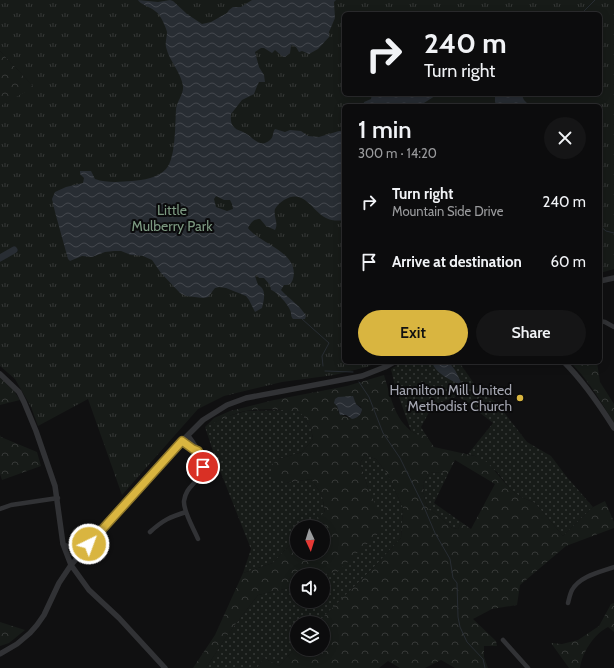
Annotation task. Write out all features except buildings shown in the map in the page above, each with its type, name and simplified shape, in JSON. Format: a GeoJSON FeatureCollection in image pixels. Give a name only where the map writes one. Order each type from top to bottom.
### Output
{"type":"FeatureCollection","features":[{"type":"Feature","properties":{"kind":"street"},"geometry":{"type":"LineString","coordinates":[[602,281],[614,278]]}},
{"type":"Feature","properties":{"kind":"street"},"geometry":{"type":"LineString","coordinates":[[602,321],[614,327]]}},
{"type":"Feature","properties":{"kind":"street"},"geometry":{"type":"LineString","coordinates":[[0,654],[17,644],[37,625],[59,583],[71,565],[182,441],[203,420],[227,405],[246,398],[352,378],[390,364]]}},
{"type":"Feature","properties":{"kind":"street"},"geometry":{"type":"LineString","coordinates":[[566,364],[578,376],[614,428]]}},
{"type":"Feature","properties":{"kind":"street"},"geometry":{"type":"LineString","coordinates":[[0,374],[18,392],[24,402],[46,461],[58,498],[64,544],[71,565],[89,590],[119,618],[164,668]]}},
{"type":"Feature","properties":{"kind":"street"},"geometry":{"type":"LineString","coordinates":[[188,435],[197,446],[202,459],[203,467],[199,477],[186,492],[184,503],[186,512],[198,539]]}},
{"type":"Feature","properties":{"kind":"street"},"geometry":{"type":"LineString","coordinates":[[182,441],[198,451]]}},
{"type":"Feature","properties":{"kind":"street"},"geometry":{"type":"LineString","coordinates":[[0,509],[11,505],[58,498]]}},
{"type":"Feature","properties":{"kind":"street"},"geometry":{"type":"LineString","coordinates":[[150,532],[170,517],[186,512]]}},
{"type":"Feature","properties":{"kind":"street"},"geometry":{"type":"LineString","coordinates":[[64,544],[74,549],[89,544]]}},
{"type":"Feature","properties":{"kind":"street"},"geometry":{"type":"LineString","coordinates":[[568,603],[572,591],[577,584],[589,576],[614,567]]}},
{"type":"Feature","properties":{"kind":"street"},"geometry":{"type":"LineString","coordinates":[[503,640],[528,668]]}},
{"type":"Feature","properties":{"kind":"green space","name":"Little Mulberry Park"},"geometry":{"type":"Polygon","coordinates":[[[0,0],[614,0],[614,269],[602,272],[602,104],[342,104],[342,364],[374,364],[334,375],[282,382],[224,396],[198,409],[122,495],[88,399],[38,426],[31,407],[15,379],[0,366],[0,106],[34,87],[0,51],[0,0]]]}},
{"type":"Feature","properties":{"kind":"green space"},"geometry":{"type":"Polygon","coordinates":[[[0,51],[35,88],[0,106],[0,51]]]}},
{"type":"Feature","properties":{"kind":"green space"},"geometry":{"type":"Polygon","coordinates":[[[399,364],[432,364],[455,370],[450,364],[460,364],[480,392],[496,402],[527,442],[551,456],[593,507],[563,536],[535,503],[521,497],[511,490],[497,472],[475,456],[468,454],[493,423],[458,396],[433,405],[421,427],[424,432],[418,435],[411,431],[395,386],[391,369],[399,364]]]}},
{"type":"Feature","properties":{"kind":"green space"},"geometry":{"type":"Polygon","coordinates":[[[572,364],[597,364],[600,382],[614,404],[614,423],[599,399],[572,364]]]}},
{"type":"Feature","properties":{"kind":"green space"},"geometry":{"type":"Polygon","coordinates":[[[384,375],[395,409],[404,424],[410,430],[418,435],[424,432],[434,447],[475,456],[487,462],[511,490],[521,497],[535,503],[563,536],[593,507],[605,501],[614,522],[614,528],[566,546],[520,585],[517,605],[492,609],[473,619],[496,641],[497,646],[484,646],[484,657],[488,668],[455,668],[441,660],[425,668],[400,668],[388,661],[379,668],[257,668],[264,658],[279,666],[290,654],[290,656],[330,656],[330,616],[324,616],[401,538],[403,508],[387,473],[376,459],[365,455],[360,463],[368,488],[381,516],[381,531],[337,572],[330,573],[330,568],[290,568],[290,587],[258,595],[228,634],[206,668],[193,668],[215,635],[243,573],[273,563],[290,545],[290,560],[330,560],[330,520],[315,520],[325,512],[322,495],[311,479],[286,483],[273,477],[271,465],[279,459],[302,452],[313,439],[311,428],[301,413],[273,409],[251,410],[235,414],[205,427],[214,418],[230,411],[274,400],[347,386],[384,375]],[[340,397],[337,406],[339,414],[350,418],[358,417],[362,412],[361,407],[356,404],[353,397],[340,397]],[[455,460],[448,474],[441,472],[430,473],[423,483],[424,496],[428,509],[438,515],[452,528],[458,529],[461,522],[471,529],[495,484],[455,460]]]}},
{"type":"Feature","properties":{"kind":"green space"},"geometry":{"type":"Polygon","coordinates":[[[0,378],[14,391],[20,400],[0,405],[0,378]]]}},
{"type":"Feature","properties":{"kind":"green space"},"geometry":{"type":"Polygon","coordinates":[[[287,410],[301,413],[311,428],[313,439],[302,452],[279,459],[286,483],[311,479],[322,495],[325,513],[316,520],[290,520],[290,545],[273,563],[243,573],[251,549],[217,463],[205,427],[225,417],[246,411],[287,410]]]}},
{"type":"Feature","properties":{"kind":"green space"},"geometry":{"type":"Polygon","coordinates":[[[0,435],[1,437],[37,452],[41,466],[2,480],[0,474],[0,435]]]}},
{"type":"Feature","properties":{"kind":"green space"},"geometry":{"type":"Polygon","coordinates":[[[365,455],[376,459],[387,473],[403,508],[401,538],[324,616],[290,616],[290,654],[279,666],[264,658],[257,668],[206,668],[228,634],[258,595],[290,587],[290,608],[330,608],[330,573],[337,572],[368,488],[360,463],[365,455]]]}},
{"type":"Feature","properties":{"kind":"green space"},"geometry":{"type":"Polygon","coordinates":[[[441,472],[448,474],[434,503],[461,522],[458,529],[452,528],[438,515],[428,509],[424,496],[423,483],[430,473],[441,472]]]}},
{"type":"Feature","properties":{"kind":"green space"},"geometry":{"type":"Polygon","coordinates":[[[614,603],[614,632],[608,627],[598,634],[586,650],[580,668],[569,668],[551,643],[562,644],[578,640],[599,626],[611,604],[614,603]]]}},
{"type":"Feature","properties":{"kind":"green space"},"geometry":{"type":"Polygon","coordinates":[[[0,622],[25,630],[9,643],[0,646],[0,622]]]}},
{"type":"Feature","properties":{"kind":"water"},"geometry":{"type":"Polygon","coordinates":[[[138,0],[158,2],[173,1],[187,14],[202,24],[211,22],[227,13],[233,7],[241,7],[252,0],[336,0],[334,2],[335,18],[329,32],[329,37],[318,49],[309,54],[302,51],[299,52],[296,47],[292,45],[290,53],[285,57],[275,50],[272,53],[264,48],[261,48],[255,52],[259,67],[264,75],[265,82],[259,82],[254,94],[242,100],[231,114],[231,122],[234,127],[259,143],[266,143],[271,139],[275,129],[285,132],[290,130],[301,131],[308,136],[319,137],[342,131],[342,220],[328,219],[302,198],[291,197],[284,200],[275,209],[275,230],[266,226],[260,219],[251,223],[248,228],[261,239],[278,249],[291,262],[294,270],[292,282],[288,285],[284,285],[281,290],[301,309],[306,316],[305,319],[293,319],[289,307],[276,293],[271,290],[270,285],[264,278],[259,278],[257,275],[255,276],[258,285],[263,289],[264,298],[262,308],[255,312],[246,296],[226,288],[215,288],[208,297],[203,298],[186,296],[180,293],[161,273],[152,260],[143,256],[114,251],[105,252],[92,257],[82,256],[70,261],[68,259],[52,199],[55,192],[66,187],[83,183],[84,178],[80,174],[80,171],[91,171],[95,179],[108,182],[132,181],[150,178],[163,172],[172,157],[176,109],[183,86],[180,76],[168,52],[166,45],[167,32],[163,21],[156,11],[142,4],[138,0]],[[216,196],[214,199],[216,207],[227,211],[233,209],[230,200],[224,200],[216,196]]]}},
{"type":"Feature","properties":{"kind":"water"},"geometry":{"type":"Polygon","coordinates":[[[372,96],[435,96],[423,104],[364,104],[364,102],[371,99],[372,96]]]}},
{"type":"Feature","properties":{"kind":"water"},"geometry":{"type":"Polygon","coordinates":[[[495,96],[522,96],[528,104],[496,104],[495,96]]]}},
{"type":"Feature","properties":{"kind":"water"},"geometry":{"type":"Polygon","coordinates":[[[433,364],[450,364],[461,382],[458,384],[443,375],[433,364]]]}},
{"type":"Feature","properties":{"kind":"water"},"geometry":{"type":"Polygon","coordinates":[[[353,396],[356,404],[362,409],[358,417],[352,419],[346,415],[340,415],[337,406],[334,403],[335,399],[338,397],[353,396]]]}},
{"type":"Feature","properties":{"kind":"waterway"},"geometry":{"type":"LineString","coordinates":[[583,12],[595,0]]}},
{"type":"Feature","properties":{"kind":"waterway"},"geometry":{"type":"LineString","coordinates":[[602,228],[606,231],[614,233]]}},
{"type":"Feature","properties":{"kind":"waterway"},"geometry":{"type":"LineString","coordinates":[[0,258],[14,250]]}},
{"type":"Feature","properties":{"kind":"waterway"},"geometry":{"type":"LineString","coordinates":[[302,319],[329,343],[322,356],[323,366]]}},
{"type":"Feature","properties":{"kind":"waterway"},"geometry":{"type":"LineString","coordinates":[[325,371],[353,372]]}},
{"type":"Feature","properties":{"kind":"waterway"},"geometry":{"type":"LineString","coordinates":[[359,382],[369,397],[383,433],[400,458],[435,533],[450,559],[453,578],[457,583],[458,617],[460,627],[467,642],[483,659],[485,668]]}},
{"type":"Feature","properties":{"kind":"place","name":"Hamilton Mill United Methodist Church"},"geometry":{"type":"Point","coordinates":[520,398]}},
{"type":"Feature","properties":{"kind":"route"},"geometry":{"type":"LineString","coordinates":[[89,544],[182,441],[198,451],[202,459],[203,467]]}}]}
